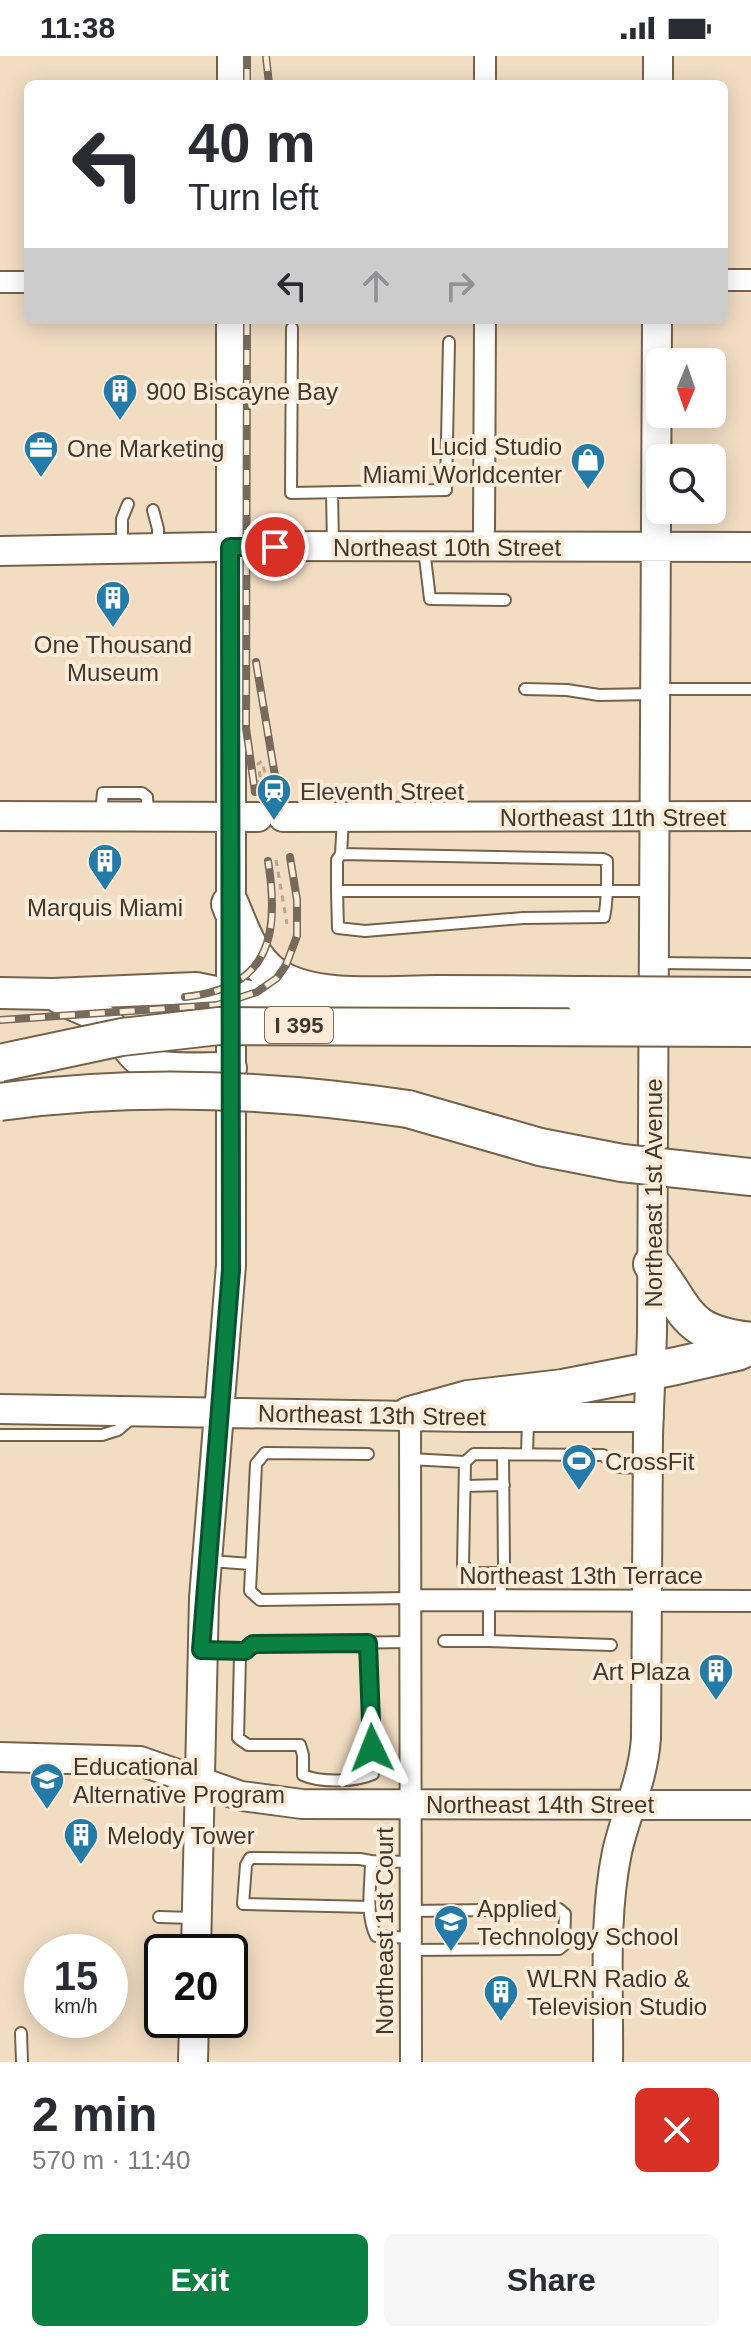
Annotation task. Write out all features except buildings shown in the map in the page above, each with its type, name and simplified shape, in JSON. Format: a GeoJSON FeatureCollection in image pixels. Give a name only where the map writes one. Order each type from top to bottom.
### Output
{"type":"FeatureCollection","features":[{"type":"Feature","properties":{"kind":"highway"},"geometry":{"type":"LineString","coordinates":[[230,904],[251,951],[273,975],[295,987],[350,994],[751,996]]}},
{"type":"Feature","properties":{"kind":"highway"},"geometry":{"type":"LineString","coordinates":[[230,995],[249,999],[321,999],[350,994]]}},
{"type":"Feature","properties":{"kind":"highway","name":"I 395"},"geometry":{"type":"LineString","coordinates":[[0,1063],[122,1037],[219,1026],[751,1028]]}},
{"type":"Feature","properties":{"kind":"highway"},"geometry":{"type":"LineString","coordinates":[[0,1102],[123,1090],[307,1096],[408,1109],[577,1155],[751,1177]]}},
{"type":"Feature","properties":{"kind":"highway"},"geometry":{"type":"LineString","coordinates":[[652,1264],[682,1311],[695,1324],[710,1333],[751,1343]]}},
{"type":"Feature","properties":{"kind":"highway"},"geometry":{"type":"LineString","coordinates":[[410,1415],[468,1399],[563,1388],[737,1352],[751,1343]]}},
{"type":"Feature","properties":{"kind":"main road"},"geometry":{"type":"LineString","coordinates":[[232,56],[232,80]]}},
{"type":"Feature","properties":{"kind":"main road"},"geometry":{"type":"LineString","coordinates":[[658,56],[658,80]]}},
{"type":"Feature","properties":{"kind":"main road"},"geometry":{"type":"LineString","coordinates":[[196,1934],[201,1650],[231,1270],[231,324]]}},
{"type":"Feature","properties":{"kind":"main road","name":"Northeast 1st Avenue"},"geometry":{"type":"LineString","coordinates":[[608,2062],[613,1878],[617,1852],[642,1777],[645,1756],[652,1264],[657,324]]}},
{"type":"Feature","properties":{"kind":"main road","name":"Northeast 10th Street"},"geometry":{"type":"LineString","coordinates":[[0,551],[230,547],[751,547]]}},
{"type":"Feature","properties":{"kind":"main road","name":"Northeast 11th Street"},"geometry":{"type":"LineString","coordinates":[[0,816],[751,816]]}},
{"type":"Feature","properties":{"kind":"main road"},"geometry":{"type":"LineString","coordinates":[[0,993],[196,988],[230,995]]}},
{"type":"Feature","properties":{"kind":"main road"},"geometry":{"type":"LineString","coordinates":[[53,994],[65,1003],[107,1022],[136,1057],[147,1064],[231,1068]]}},
{"type":"Feature","properties":{"kind":"main road","name":"Northeast 13th Street"},"geometry":{"type":"LineString","coordinates":[[0,1409],[528,1418],[649,1417]]}},
{"type":"Feature","properties":{"kind":"main road","name":"Northeast 14th Street"},"geometry":{"type":"LineString","coordinates":[[0,1757],[140,1761],[166,1768],[199,1783],[269,1801],[751,1805]]}},
{"type":"Feature","properties":{"kind":"main road"},"geometry":{"type":"LineString","coordinates":[[193,2062],[194,2038]]}},
{"type":"Feature","properties":{"kind":"street"},"geometry":{"type":"LineString","coordinates":[[485,56],[485,80]]}},
{"type":"Feature","properties":{"kind":"street"},"geometry":{"type":"LineString","coordinates":[[728,280],[751,280]]}},
{"type":"Feature","properties":{"kind":"street"},"geometry":{"type":"LineString","coordinates":[[0,282],[24,282]]}},
{"type":"Feature","properties":{"kind":"street"},"geometry":{"type":"LineString","coordinates":[[484,530],[485,324]]}},
{"type":"Feature","properties":{"kind":"street","name":"Northeast 1st Court"},"geometry":{"type":"LineString","coordinates":[[410,1415],[411,2062]]}},
{"type":"Feature","properties":{"kind":"street","name":"Northeast 13th Terrace"},"geometry":{"type":"LineString","coordinates":[[410,1599],[751,1601]]}},
{"type":"Feature","properties":{"kind":"lane"},"geometry":{"type":"LineString","coordinates":[[292,328],[291,493],[446,490],[449,342]]}},
{"type":"Feature","properties":{"kind":"lane"},"geometry":{"type":"LineString","coordinates":[[332,492],[333,547]]}},
{"type":"Feature","properties":{"kind":"lane"},"geometry":{"type":"LineString","coordinates":[[122,549],[122,519],[128,504]]}},
{"type":"Feature","properties":{"kind":"lane"},"geometry":{"type":"LineString","coordinates":[[153,510],[158,529],[158,549]]}},
{"type":"Feature","properties":{"kind":"lane"},"geometry":{"type":"LineString","coordinates":[[424,547],[430,599],[505,600]]}},
{"type":"Feature","properties":{"kind":"lane"},"geometry":{"type":"LineString","coordinates":[[525,689],[599,695],[751,689]]}},
{"type":"Feature","properties":{"kind":"lane"},"geometry":{"type":"LineString","coordinates":[[341,854],[603,859],[607,861],[604,917],[523,918],[365,931],[338,928],[337,860],[341,854],[343,817]]}},
{"type":"Feature","properties":{"kind":"lane"},"geometry":{"type":"LineString","coordinates":[[337,891],[654,891]]}},
{"type":"Feature","properties":{"kind":"lane"},"geometry":{"type":"LineString","coordinates":[[654,963],[751,964]]}},
{"type":"Feature","properties":{"kind":"lane"},"geometry":{"type":"LineString","coordinates":[[0,1435],[102,1435],[124,1426],[139,1411]]}},
{"type":"Feature","properties":{"kind":"lane"},"geometry":{"type":"LineString","coordinates":[[527,1454],[528,1418]]}},
{"type":"Feature","properties":{"kind":"lane"},"geometry":{"type":"LineString","coordinates":[[368,1454],[265,1453],[256,1464],[250,1591],[260,1600],[410,1599]]}},
{"type":"Feature","properties":{"kind":"lane"},"geometry":{"type":"LineString","coordinates":[[410,1459],[465,1462],[474,1454],[603,1455],[618,1467],[648,1468]]}},
{"type":"Feature","properties":{"kind":"lane"},"geometry":{"type":"LineString","coordinates":[[489,1641],[504,1566],[503,1454]]}},
{"type":"Feature","properties":{"kind":"lane"},"geometry":{"type":"LineString","coordinates":[[465,1462],[463,1565],[473,1573],[501,1573]]}},
{"type":"Feature","properties":{"kind":"lane"},"geometry":{"type":"LineString","coordinates":[[465,1486],[504,1485]]}},
{"type":"Feature","properties":{"kind":"lane"},"geometry":{"type":"LineString","coordinates":[[206,1561],[251,1564]]}},
{"type":"Feature","properties":{"kind":"lane"},"geometry":{"type":"LineString","coordinates":[[444,1641],[611,1645]]}},
{"type":"Feature","properties":{"kind":"lane"},"geometry":{"type":"LineString","coordinates":[[368,1643],[373,1774],[362,1779],[311,1779],[303,1775],[300,1745],[248,1745],[238,1738],[240,1656],[253,1644],[410,1642]]}},
{"type":"Feature","properties":{"kind":"lane"},"geometry":{"type":"LineString","coordinates":[[201,1650],[245,1651]]}},
{"type":"Feature","properties":{"kind":"lane"},"geometry":{"type":"LineString","coordinates":[[370,1907],[243,1904],[246,1865],[250,1858],[410,1862]]}},
{"type":"Feature","properties":{"kind":"lane"},"geometry":{"type":"LineString","coordinates":[[371,1861],[370,1924],[376,1936],[410,1944],[559,1949],[564,1945],[565,1914],[559,1909],[410,1911]]}},
{"type":"Feature","properties":{"kind":"lane"},"geometry":{"type":"LineString","coordinates":[[159,1917],[196,1918]]}},
{"type":"Feature","properties":{"kind":"lane"},"geometry":{"type":"LineString","coordinates":[[21,2033],[22,2062]]}},
{"type":"Feature","properties":{"kind":"path"},"geometry":{"type":"LineString","coordinates":[[248,783],[261,781],[258,764],[261,761],[269,789]]}},
{"type":"Feature","properties":{"kind":"path"},"geometry":{"type":"LineString","coordinates":[[276,860],[287,924]]}},
{"type":"Feature","properties":{"kind":"railway"},"geometry":{"type":"LineString","coordinates":[[247,56],[247,80]]}},
{"type":"Feature","properties":{"kind":"railway"},"geometry":{"type":"LineString","coordinates":[[266,56],[269,80]]}},
{"type":"Feature","properties":{"kind":"railway"},"geometry":{"type":"LineString","coordinates":[[247,324],[246,728],[255,792]]}},
{"type":"Feature","properties":{"kind":"railway"},"geometry":{"type":"LineString","coordinates":[[256,662],[277,788]]}},
{"type":"Feature","properties":{"kind":"railway"},"geometry":{"type":"LineString","coordinates":[[0,1020],[217,1005],[257,992],[277,978],[286,965],[297,936],[297,900],[290,857]]}},
{"type":"Feature","properties":{"kind":"railway"},"geometry":{"type":"LineString","coordinates":[[185,997],[213,992],[236,982],[252,970],[263,953],[272,912],[268,861]]}},
{"type":"Feature","properties":{"kind":"place","name":"900 Biscayne Bay"},"geometry":{"type":"Point","coordinates":[120,422]}},
{"type":"Feature","properties":{"kind":"place","name":"One Marketing"},"geometry":{"type":"Point","coordinates":[41,479]}},
{"type":"Feature","properties":{"kind":"place","name":"Lucid Studio Miami Worldcenter"},"geometry":{"type":"Point","coordinates":[588,491]}},
{"type":"Feature","properties":{"kind":"place","name":"One Thousand Museum"},"geometry":{"type":"Point","coordinates":[113,629]}},
{"type":"Feature","properties":{"kind":"place","name":"Eleventh Street"},"geometry":{"type":"Point","coordinates":[274,822]}},
{"type":"Feature","properties":{"kind":"place","name":"Marquis Miami"},"geometry":{"type":"Point","coordinates":[105,892]}},
{"type":"Feature","properties":{"kind":"place","name":"CrossFit"},"geometry":{"type":"Point","coordinates":[579,1492]}},
{"type":"Feature","properties":{"kind":"place","name":"Art Plaza"},"geometry":{"type":"Point","coordinates":[716,1702]}},
{"type":"Feature","properties":{"kind":"place","name":"Educational Alternative Program"},"geometry":{"type":"Point","coordinates":[47,1811]}},
{"type":"Feature","properties":{"kind":"place","name":"Melody Tower"},"geometry":{"type":"Point","coordinates":[81,1866]}},
{"type":"Feature","properties":{"kind":"place","name":"Applied Technology School"},"geometry":{"type":"Point","coordinates":[451,1953]}},
{"type":"Feature","properties":{"kind":"place","name":"WLRN Radio & Television Studio"},"geometry":{"type":"Point","coordinates":[501,2023]}},
{"type":"Feature","properties":{"kind":"route"},"geometry":{"type":"LineString","coordinates":[[275,547],[230,547],[231,1270],[201,1650],[245,1651],[253,1644],[368,1643],[372,1748]]}}]}
